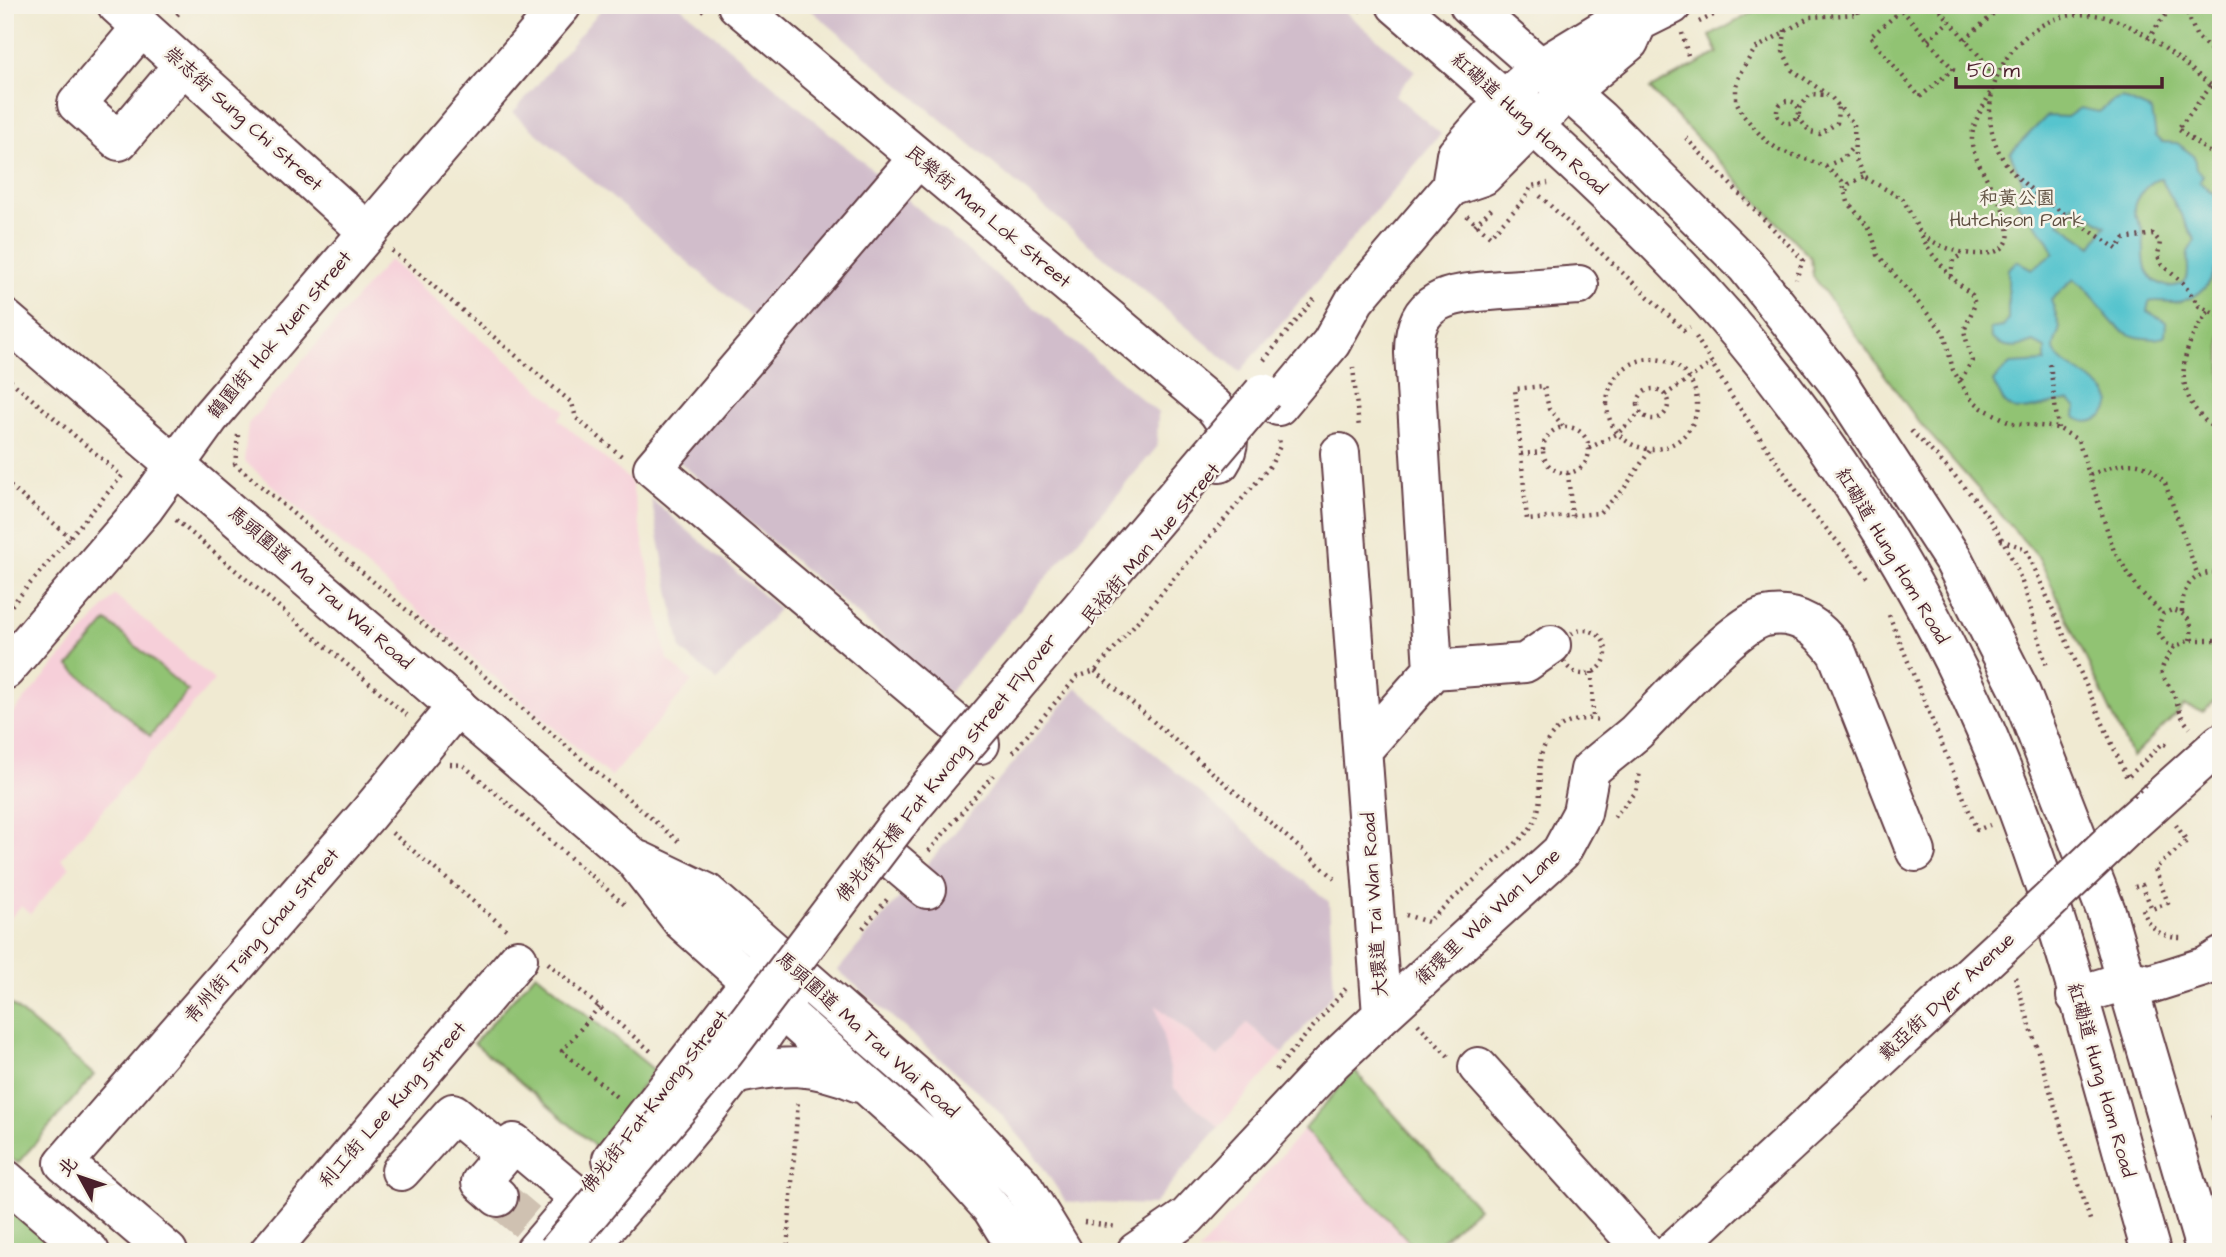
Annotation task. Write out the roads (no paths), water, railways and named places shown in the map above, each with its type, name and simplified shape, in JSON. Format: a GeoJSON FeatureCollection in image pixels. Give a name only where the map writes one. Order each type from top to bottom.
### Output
{"type":"FeatureCollection","features":[{"type":"Feature","properties":{"kind":"main road","name":"鶴園街 Hok Yuen Street"},"geometry":{"type":"LineString","coordinates":[[5,670],[145,507],[210,417],[379,240],[562,5]]}},
{"type":"Feature","properties":{"kind":"main road","name":"民樂街 Man Lok Street"},"geometry":{"type":"LineString","coordinates":[[737,5],[1214,407],[1222,415],[1229,435]]}},
{"type":"Feature","properties":{"kind":"main road"},"geometry":{"type":"LineString","coordinates":[[1469,5],[1599,120],[1746,266],[1804,337],[1875,435],[1954,561],[2020,691],[2106,911],[2206,1252]]}},
{"type":"Feature","properties":{"kind":"main road","name":"紅磡道 Hung Hom Road"},"geometry":{"type":"LineString","coordinates":[[1386,14],[1504,100],[1637,223],[1714,306],[1802,415],[1883,536],[1945,645],[2002,769],[2076,996],[2151,1252]]}},
{"type":"Feature","properties":{"kind":"main road","name":"崇志街 Sung Chi Street"},"geometry":{"type":"LineString","coordinates":[[129,17],[379,240]]}},
{"type":"Feature","properties":{"kind":"main road"},"geometry":{"type":"LineString","coordinates":[[129,17],[77,104],[119,141],[183,65]]}},
{"type":"Feature","properties":{"kind":"main road"},"geometry":{"type":"LineString","coordinates":[[1554,80],[1629,42],[1666,17]]}},
{"type":"Feature","properties":{"kind":"main road","name":"佛光街天橋 Fat Kwong Street Flyover"},"geometry":{"type":"LineString","coordinates":[[1459,202],[1456,155],[1504,100],[1554,80]]}},
{"type":"Feature","properties":{"kind":"main road","name":"佛光街天橋 Fat Kwong Street Flyover"},"geometry":{"type":"LineString","coordinates":[[551,1245],[729,1072],[909,835],[1269,399],[1331,343],[1339,294],[1459,202],[1532,125],[1554,80]]}},
{"type":"Feature","properties":{"kind":"main road"},"geometry":{"type":"LineString","coordinates":[[918,158],[653,468],[994,758]]}},
{"type":"Feature","properties":{"kind":"main road"},"geometry":{"type":"LineString","coordinates":[[1433,670],[1414,353],[1416,327],[1431,306],[1454,294],[1579,285]]}},
{"type":"Feature","properties":{"kind":"main road","name":"馬頭圍道 Ma Tau Wai Road"},"geometry":{"type":"LineString","coordinates":[[5,319],[633,858],[682,921],[775,969],[930,1088],[993,1151],[1030,1196],[1063,1252]]}},
{"type":"Feature","properties":{"kind":"main road","name":"民裕街 Man Yue Street"},"geometry":{"type":"LineString","coordinates":[[775,969],[908,873],[1220,465],[1228,446],[1229,435]]}},
{"type":"Feature","properties":{"kind":"main road","name":"大環道 Tai Wan Road"},"geometry":{"type":"LineString","coordinates":[[1127,1239],[1187,1217],[1332,1062],[1382,1015],[1364,748],[1337,462]]}},
{"type":"Feature","properties":{"kind":"main road","name":"衛環里 Wai Wan Lane"},"geometry":{"type":"LineString","coordinates":[[1382,1015],[1561,852],[1582,813],[1590,770],[1633,735],[1738,633],[1763,618],[1793,616],[1819,629],[1837,653],[1916,852]]}},
{"type":"Feature","properties":{"kind":"main road"},"geometry":{"type":"LineString","coordinates":[[1364,748],[1433,670],[1525,663],[1551,645]]}},
{"type":"Feature","properties":{"kind":"main road","name":"青州街 Tsing Chau Street"},"geometry":{"type":"LineString","coordinates":[[168,1252],[64,1163],[369,814],[457,706]]}},
{"type":"Feature","properties":{"kind":"main road","name":"戴亞街 Dyer Avenue"},"geometry":{"type":"LineString","coordinates":[[1672,1252],[2127,827],[2221,743]]}},
{"type":"Feature","properties":{"kind":"main road"},"geometry":{"type":"LineString","coordinates":[[2076,996],[2128,980],[2144,961],[2196,947],[2218,958]]}},
{"type":"Feature","properties":{"kind":"main road","name":"利工街 Lee Kung Street"},"geometry":{"type":"LineString","coordinates":[[269,1252],[346,1182],[399,1099],[518,959]]}},
{"type":"Feature","properties":{"kind":"main road"},"geometry":{"type":"LineString","coordinates":[[775,969],[782,1008]]}},
{"type":"Feature","properties":{"kind":"main road","name":"佛光街 Fat Kwong Street"},"geometry":{"type":"LineString","coordinates":[[551,1245],[580,1198],[775,969]]}},
{"type":"Feature","properties":{"kind":"main road","name":"馬頭圍道 Ma Tau Wai Road"},"geometry":{"type":"LineString","coordinates":[[782,1008],[874,1089],[965,1177],[992,1209],[1019,1252]]}},
{"type":"Feature","properties":{"kind":"main road","name":"佛光街 Fat Kwong Street"},"geometry":{"type":"LineString","coordinates":[[597,1238],[734,1075],[782,1008]]}},
{"type":"Feature","properties":{"kind":"main road"},"geometry":{"type":"LineString","coordinates":[[734,1075],[777,1066],[799,1065],[823,1069],[874,1089]]}},
{"type":"Feature","properties":{"kind":"main road"},"geometry":{"type":"LineString","coordinates":[[1478,1068],[1645,1252]]}},
{"type":"Feature","properties":{"kind":"main road"},"geometry":{"type":"LineString","coordinates":[[399,1099],[436,1131]]}},
{"type":"Feature","properties":{"kind":"main road"},"geometry":{"type":"LineString","coordinates":[[401,1171],[453,1112],[504,1155]]}},
{"type":"Feature","properties":{"kind":"main road"},"geometry":{"type":"LineString","coordinates":[[498,1197],[481,1182],[514,1143],[580,1198],[597,1238]]}},
{"type":"Feature","properties":{"kind":"main road"},"geometry":{"type":"LineString","coordinates":[[5,1179],[29,1196],[90,1252]]}},
{"type":"Feature","properties":{"kind":"water"},"geometry":{"type":"Polygon","coordinates":[[[2122,98],[2152,111],[2156,136],[2162,142],[2177,143],[2194,156],[2196,169],[2203,175],[2200,182],[2221,201],[2220,247],[2214,274],[2207,286],[2196,295],[2182,301],[2149,302],[2147,311],[2166,322],[2165,335],[2155,339],[2131,335],[2121,329],[2074,279],[2051,300],[2060,327],[2054,348],[2062,360],[2106,393],[2111,402],[2109,408],[2097,420],[2086,422],[2075,417],[2076,407],[2069,401],[2029,409],[2012,409],[2005,404],[1993,381],[2010,364],[2045,362],[2045,348],[2034,342],[2017,347],[2001,345],[1991,338],[1990,329],[2002,327],[2008,321],[2008,269],[2017,261],[2032,269],[2054,253],[2048,239],[2017,203],[2022,180],[2010,153],[2047,116],[2067,117],[2080,108],[2099,112],[2113,101],[2122,98]],[[2161,179],[2144,190],[2134,209],[2143,231],[2144,259],[2148,273],[2159,283],[2169,287],[2187,279],[2188,252],[2195,240],[2161,179]],[[2073,204],[2059,223],[2092,246],[2106,226],[2073,204]]]}},
{"type":"Feature","properties":{"kind":"tunnel"},"geometry":{"type":"LineString","coordinates":[[498,1197],[530,1224]]}},
{"type":"Feature","properties":{"kind":"park label","name":"和黃公園 Hutchison Park"},"geometry":{"type":"Point","coordinates":[2017,209]}}]}
